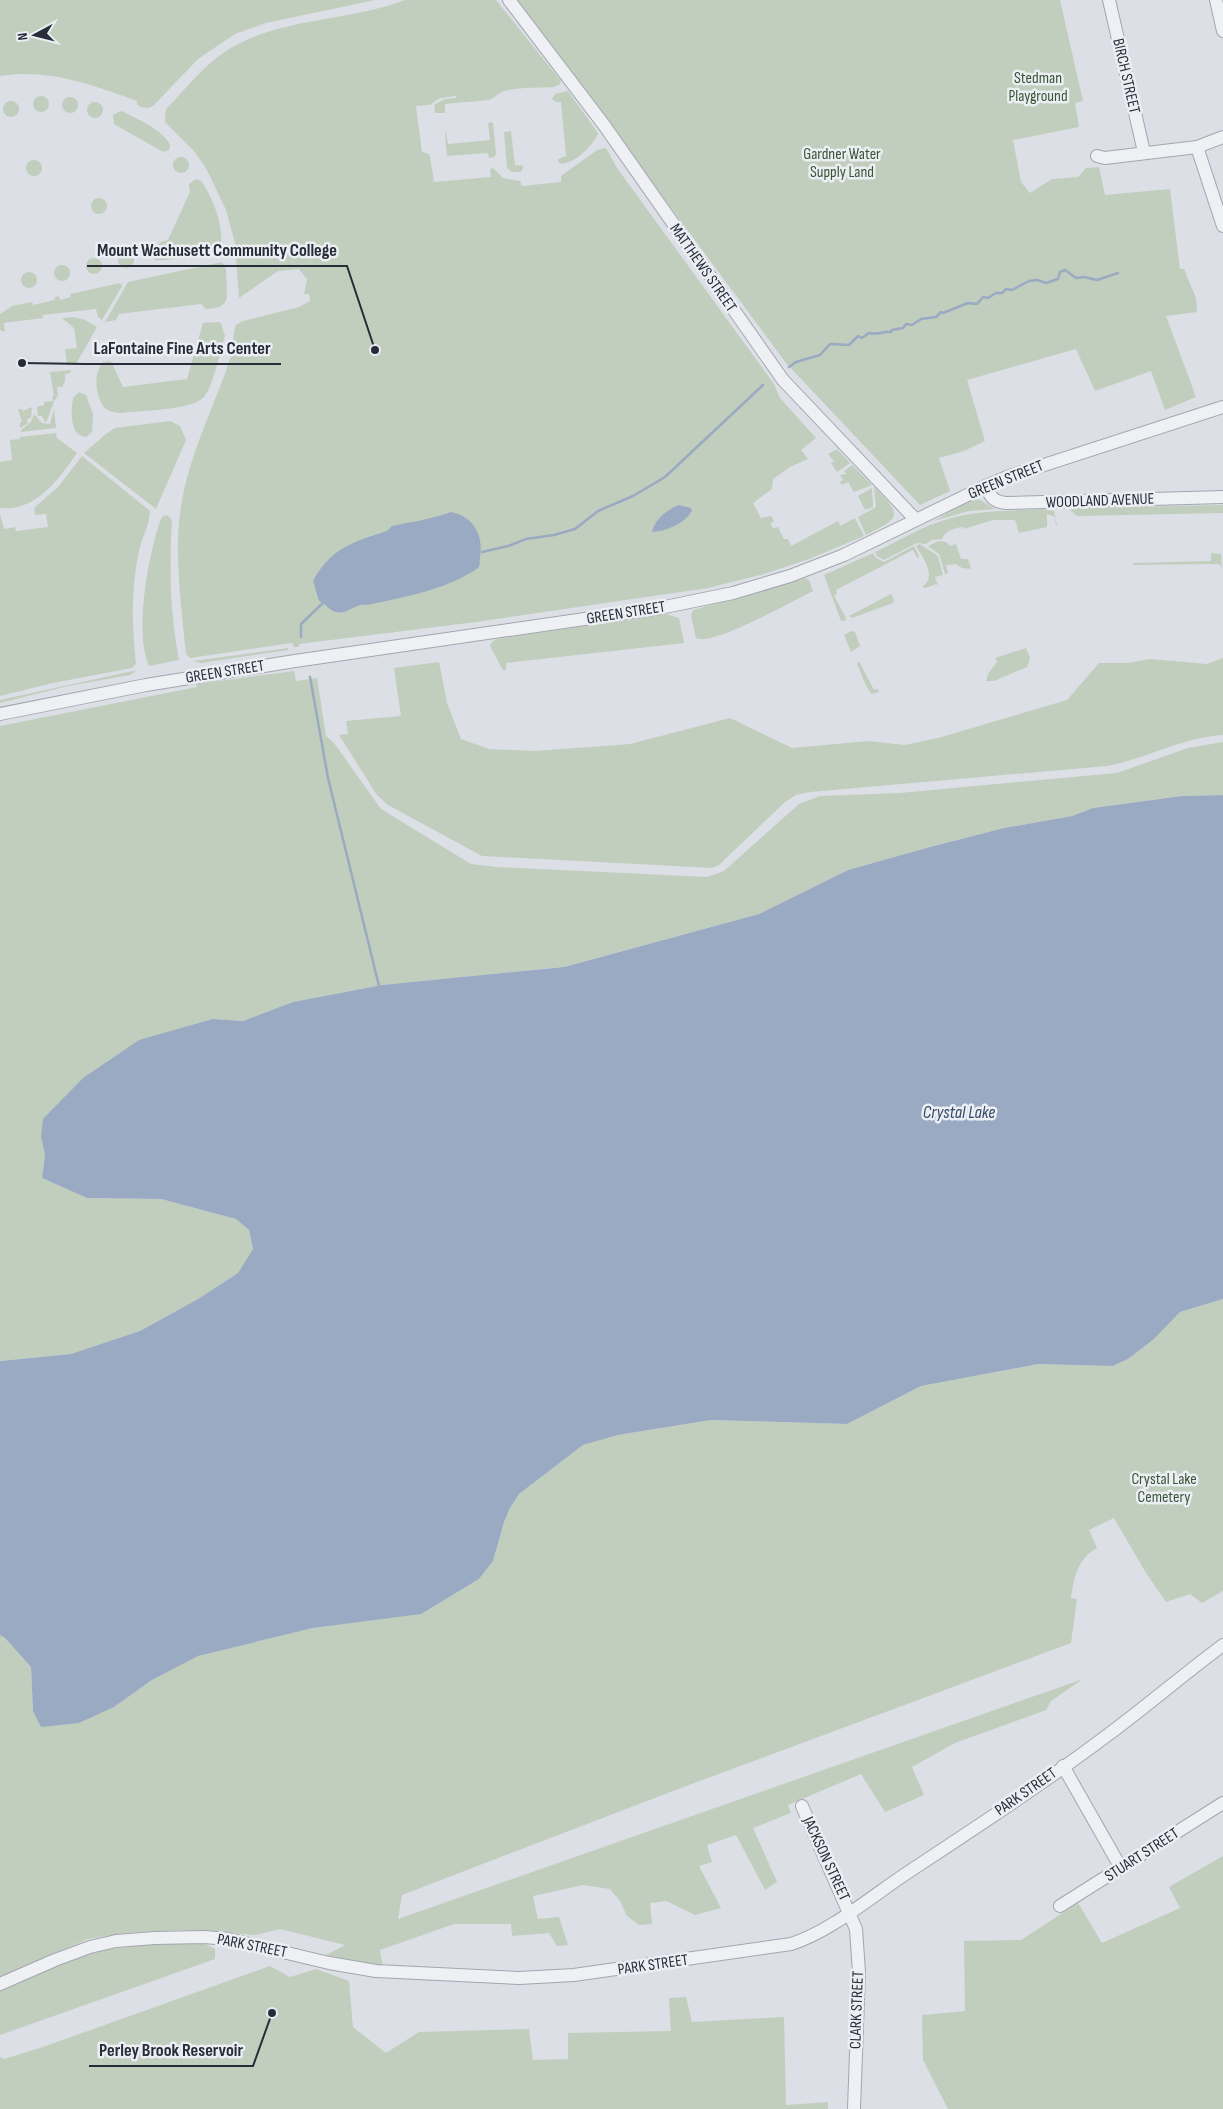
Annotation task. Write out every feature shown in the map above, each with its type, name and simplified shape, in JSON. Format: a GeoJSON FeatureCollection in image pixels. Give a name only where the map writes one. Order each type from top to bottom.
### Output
{"type":"FeatureCollection","features":[{"type":"Feature","properties":{"kind":"street","name":"MATTHEWS STREET"},"geometry":{"type":"LineString","coordinates":[[509,0],[604,125],[783,380],[916,520]]}},
{"type":"Feature","properties":{"kind":"street","name":"BIRCH STREET"},"geometry":{"type":"LineString","coordinates":[[1109,0],[1144,152]]}},
{"type":"Feature","properties":{"kind":"street"},"geometry":{"type":"LineString","coordinates":[[1216,0],[1223,31]]}},
{"type":"Feature","properties":{"kind":"street"},"geometry":{"type":"LineString","coordinates":[[1096,156],[1105,158],[1197,147],[1223,137]]}},
{"type":"Feature","properties":{"kind":"street"},"geometry":{"type":"LineString","coordinates":[[1197,147],[1223,226]]}},
{"type":"Feature","properties":{"kind":"street","name":"GREEN STREET"},"geometry":{"type":"LineString","coordinates":[[0,714],[146,685],[295,661],[660,608],[709,598],[771,582],[810,569],[844,555],[986,486],[1036,467],[1223,407]]}},
{"type":"Feature","properties":{"kind":"street","name":"WOODLAND AVENUE"},"geometry":{"type":"LineString","coordinates":[[986,486],[993,499],[1006,503],[1223,497]]}},
{"type":"Feature","properties":{"kind":"street","name":"PARK STREET"},"geometry":{"type":"LineString","coordinates":[[0,1984],[60,1957],[90,1947],[128,1940],[168,1937],[228,1939],[329,1963],[376,1971],[519,1978],[555,1977],[786,1946],[808,1938],[850,1912],[1063,1766],[1110,1733],[1223,1645]]}},
{"type":"Feature","properties":{"kind":"street"},"geometry":{"type":"LineString","coordinates":[[1063,1766],[1121,1868]]}},
{"type":"Feature","properties":{"kind":"street","name":"STUART STREET"},"geometry":{"type":"LineString","coordinates":[[1060,1906],[1223,1803]]}},
{"type":"Feature","properties":{"kind":"street","name":"JACKSON STREET"},"geometry":{"type":"LineString","coordinates":[[802,1806],[850,1912]]}},
{"type":"Feature","properties":{"kind":"street","name":"CLARK STREET"},"geometry":{"type":"LineString","coordinates":[[850,1912],[856,1929],[859,1963],[854,2109]]}},
{"type":"Feature","properties":{"kind":"green space"},"geometry":{"type":"Polygon","coordinates":[[[0,0],[375,0],[266,23],[235,34],[198,59],[153,106],[148,108],[141,107],[137,105],[137,101],[121,95],[87,84],[52,76],[17,74],[0,76],[0,0]]]}},
{"type":"Feature","properties":{"kind":"green space"},"geometry":{"type":"Polygon","coordinates":[[[405,0],[496,0],[561,81],[560,84],[554,87],[507,90],[489,100],[445,104],[445,113],[435,113],[434,105],[445,99],[456,98],[456,96],[440,98],[430,105],[416,106],[422,152],[429,154],[434,182],[491,177],[490,169],[493,168],[503,178],[520,181],[522,186],[561,182],[561,176],[597,150],[606,148],[617,168],[774,384],[780,398],[816,438],[801,450],[808,459],[790,467],[773,479],[772,489],[753,503],[761,518],[771,516],[774,521],[770,524],[773,528],[778,527],[784,539],[788,539],[791,546],[838,521],[840,526],[855,518],[864,536],[809,559],[764,574],[708,588],[476,622],[299,644],[299,647],[294,647],[292,643],[190,658],[186,654],[178,565],[181,506],[193,457],[231,355],[235,327],[243,321],[299,307],[310,301],[309,294],[304,294],[307,279],[299,269],[278,271],[239,298],[235,243],[226,210],[206,168],[193,150],[165,122],[166,109],[194,78],[218,57],[247,40],[291,26],[383,7],[405,0]]]}},
{"type":"Feature","properties":{"kind":"green space","name":"Gardner Water Supply Land"},"geometry":{"type":"Polygon","coordinates":[[[517,0],[1060,0],[1083,101],[1075,103],[1079,127],[1013,140],[1021,182],[1030,193],[1052,179],[1078,177],[1086,168],[1099,167],[1105,195],[1170,189],[1180,269],[1184,269],[1196,298],[1197,312],[1166,316],[1196,397],[1165,410],[1151,371],[1095,391],[1076,349],[967,380],[985,441],[964,451],[939,458],[950,491],[920,505],[786,363],[517,0]]]}},
{"type":"Feature","properties":{"kind":"green space"},"geometry":{"type":"Polygon","coordinates":[[[568,91],[598,133],[582,154],[570,162],[559,163],[558,159],[566,156],[561,102],[556,102],[552,99],[555,94],[568,91]]]}},
{"type":"Feature","properties":{"kind":"green space"},"geometry":{"type":"Polygon","coordinates":[[[41,96],[49,104],[41,112],[33,104],[41,96]]]}},
{"type":"Feature","properties":{"kind":"green space"},"geometry":{"type":"Polygon","coordinates":[[[70,97],[78,105],[70,113],[62,105],[70,97]]]}},
{"type":"Feature","properties":{"kind":"green space"},"geometry":{"type":"Polygon","coordinates":[[[11,101],[19,109],[11,117],[3,109],[11,101]]]}},
{"type":"Feature","properties":{"kind":"green space"},"geometry":{"type":"Polygon","coordinates":[[[95,102],[103,110],[95,118],[87,110],[95,102]]]}},
{"type":"Feature","properties":{"kind":"green space"},"geometry":{"type":"Polygon","coordinates":[[[121,111],[148,125],[162,135],[170,145],[169,150],[163,152],[114,124],[113,115],[121,111]]]}},
{"type":"Feature","properties":{"kind":"green space"},"geometry":{"type":"Polygon","coordinates":[[[493,122],[496,154],[494,157],[489,158],[488,153],[447,156],[445,133],[448,144],[490,140],[488,123],[493,122]]]}},
{"type":"Feature","properties":{"kind":"green space"},"geometry":{"type":"Polygon","coordinates":[[[511,131],[515,165],[524,166],[521,172],[512,172],[507,168],[504,132],[511,131]]]}},
{"type":"Feature","properties":{"kind":"green space"},"geometry":{"type":"Polygon","coordinates":[[[181,157],[189,165],[181,173],[173,165],[181,157]]]}},
{"type":"Feature","properties":{"kind":"green space"},"geometry":{"type":"Polygon","coordinates":[[[34,160],[42,168],[34,176],[26,168],[34,160]]]}},
{"type":"Feature","properties":{"kind":"green space"},"geometry":{"type":"Polygon","coordinates":[[[196,179],[201,181],[213,202],[220,227],[221,242],[217,246],[201,253],[155,260],[152,254],[154,248],[168,240],[190,192],[189,184],[196,179]]]}},
{"type":"Feature","properties":{"kind":"green space"},"geometry":{"type":"Polygon","coordinates":[[[99,198],[107,206],[99,214],[91,206],[99,198]]]}},
{"type":"Feature","properties":{"kind":"green space"},"geometry":{"type":"Polygon","coordinates":[[[126,252],[134,260],[126,268],[118,260],[126,252]]]}},
{"type":"Feature","properties":{"kind":"green space"},"geometry":{"type":"Polygon","coordinates":[[[94,258],[102,266],[94,274],[86,266],[94,258]]]}},
{"type":"Feature","properties":{"kind":"green space"},"geometry":{"type":"Polygon","coordinates":[[[222,262],[226,269],[227,297],[221,306],[206,309],[201,304],[119,314],[116,320],[105,322],[128,282],[222,262]]]}},
{"type":"Feature","properties":{"kind":"green space"},"geometry":{"type":"Polygon","coordinates":[[[62,265],[70,273],[62,281],[54,273],[62,265]]]}},
{"type":"Feature","properties":{"kind":"green space"},"geometry":{"type":"Polygon","coordinates":[[[29,272],[37,280],[29,288],[21,280],[29,272]]]}},
{"type":"Feature","properties":{"kind":"green space"},"geometry":{"type":"Polygon","coordinates":[[[120,283],[122,286],[102,320],[98,317],[96,309],[43,315],[43,318],[4,323],[5,332],[0,330],[0,314],[12,306],[32,302],[33,305],[55,300],[55,297],[59,296],[60,300],[71,297],[70,294],[120,283]]]}},
{"type":"Feature","properties":{"kind":"green space"},"geometry":{"type":"Polygon","coordinates":[[[74,317],[85,320],[97,327],[76,364],[67,365],[65,349],[77,348],[74,328],[62,318],[74,317]]]}},
{"type":"Feature","properties":{"kind":"green space"},"geometry":{"type":"Polygon","coordinates":[[[203,323],[221,323],[225,336],[210,387],[203,398],[187,405],[164,409],[119,413],[105,408],[99,398],[96,385],[98,372],[103,362],[109,361],[112,363],[123,387],[187,379],[203,323]]]}},
{"type":"Feature","properties":{"kind":"green space"},"geometry":{"type":"Polygon","coordinates":[[[71,370],[70,373],[65,374],[65,382],[62,387],[57,387],[58,395],[45,422],[42,416],[38,416],[37,407],[44,405],[44,402],[53,401],[52,396],[54,396],[50,372],[71,370]]]}},
{"type":"Feature","properties":{"kind":"green space"},"geometry":{"type":"Polygon","coordinates":[[[79,392],[86,395],[93,414],[92,432],[86,437],[80,436],[72,422],[73,398],[79,392]]]}},
{"type":"Feature","properties":{"kind":"green space"},"geometry":{"type":"Polygon","coordinates":[[[32,407],[31,418],[27,419],[28,423],[20,428],[20,423],[22,422],[18,409],[23,411],[32,407]]]}},
{"type":"Feature","properties":{"kind":"green space"},"geometry":{"type":"Polygon","coordinates":[[[54,409],[56,428],[21,432],[31,422],[34,414],[42,423],[50,424],[54,409]]]}},
{"type":"Feature","properties":{"kind":"green space"},"geometry":{"type":"Polygon","coordinates":[[[170,421],[180,426],[186,440],[156,509],[84,453],[115,428],[170,421]]]}},
{"type":"Feature","properties":{"kind":"green space"},"geometry":{"type":"Polygon","coordinates":[[[56,433],[57,438],[77,453],[45,492],[25,505],[13,508],[0,508],[0,462],[12,460],[10,440],[56,433]]]}},
{"type":"Feature","properties":{"kind":"green space"},"geometry":{"type":"Polygon","coordinates":[[[837,449],[850,463],[837,472],[831,463],[834,461],[828,454],[837,449]]]}},
{"type":"Feature","properties":{"kind":"green space"},"geometry":{"type":"Polygon","coordinates":[[[82,456],[150,511],[139,550],[134,583],[133,624],[136,664],[132,668],[53,683],[0,696],[0,514],[4,529],[15,527],[16,531],[48,527],[46,514],[35,515],[34,508],[59,486],[82,456]]]}},
{"type":"Feature","properties":{"kind":"green space"},"geometry":{"type":"Polygon","coordinates":[[[852,465],[872,485],[854,492],[848,482],[842,485],[840,482],[843,480],[840,475],[846,474],[844,471],[852,465]]]}},
{"type":"Feature","properties":{"kind":"green space"},"geometry":{"type":"Polygon","coordinates":[[[874,487],[890,504],[894,515],[886,524],[866,535],[858,517],[876,507],[874,487]]]}},
{"type":"Feature","properties":{"kind":"green space"},"geometry":{"type":"Polygon","coordinates":[[[872,488],[873,507],[865,510],[858,496],[872,488]]]}},
{"type":"Feature","properties":{"kind":"green space"},"geometry":{"type":"Polygon","coordinates":[[[972,498],[980,500],[995,509],[969,511],[934,521],[972,498]]]}},
{"type":"Feature","properties":{"kind":"green space"},"geometry":{"type":"Polygon","coordinates":[[[1223,505],[1223,513],[1077,516],[1070,510],[1077,508],[1223,505]]]}},
{"type":"Feature","properties":{"kind":"green space"},"geometry":{"type":"Polygon","coordinates":[[[1043,509],[1054,511],[1057,526],[1055,517],[1047,514],[1047,527],[1019,533],[1015,520],[993,520],[964,529],[964,527],[952,530],[946,533],[942,539],[932,540],[926,544],[917,543],[884,560],[877,556],[875,552],[938,522],[959,516],[995,511],[1043,509]]]}},
{"type":"Feature","properties":{"kind":"green space"},"geometry":{"type":"Polygon","coordinates":[[[167,515],[172,520],[171,590],[179,660],[149,666],[143,634],[144,595],[159,524],[162,517],[167,515]]]}},
{"type":"Feature","properties":{"kind":"green space"},"geometry":{"type":"Polygon","coordinates":[[[938,541],[946,542],[950,546],[956,544],[961,559],[968,559],[971,569],[962,568],[956,564],[946,565],[948,573],[945,574],[939,554],[928,546],[938,541]]]}},
{"type":"Feature","properties":{"kind":"green space"},"geometry":{"type":"Polygon","coordinates":[[[920,544],[938,556],[943,575],[935,577],[938,586],[936,584],[925,588],[922,587],[927,583],[929,573],[928,567],[916,546],[920,544]]]}},
{"type":"Feature","properties":{"kind":"green space"},"geometry":{"type":"Polygon","coordinates":[[[914,546],[919,556],[917,558],[913,550],[836,590],[837,594],[834,596],[846,618],[845,621],[841,621],[824,575],[873,553],[876,558],[884,562],[914,546]]]}},
{"type":"Feature","properties":{"kind":"green space"},"geometry":{"type":"Polygon","coordinates":[[[1211,553],[1221,554],[1222,568],[1219,564],[1133,565],[1133,563],[1211,561],[1211,553]]]}},
{"type":"Feature","properties":{"kind":"green space"},"geometry":{"type":"Polygon","coordinates":[[[806,578],[809,580],[813,591],[718,636],[705,639],[696,638],[691,616],[693,610],[806,578]]]}},
{"type":"Feature","properties":{"kind":"green space"},"geometry":{"type":"Polygon","coordinates":[[[891,594],[894,600],[893,603],[852,618],[849,616],[891,594]]]}},
{"type":"Feature","properties":{"kind":"green space"},"geometry":{"type":"Polygon","coordinates":[[[666,614],[679,618],[684,643],[506,663],[506,670],[503,670],[490,646],[497,639],[666,614]]]}},
{"type":"Feature","properties":{"kind":"green space"},"geometry":{"type":"Polygon","coordinates":[[[851,631],[855,632],[860,646],[851,652],[844,635],[851,631]]]}},
{"type":"Feature","properties":{"kind":"green space"},"geometry":{"type":"Polygon","coordinates":[[[288,648],[288,650],[201,663],[193,661],[288,648]]]}},
{"type":"Feature","properties":{"kind":"green space"},"geometry":{"type":"Polygon","coordinates":[[[1026,648],[1030,658],[1027,667],[994,681],[986,681],[988,674],[997,662],[995,658],[1026,648]]]}},
{"type":"Feature","properties":{"kind":"green space"},"geometry":{"type":"Polygon","coordinates":[[[1223,658],[1223,735],[1193,740],[1107,766],[810,792],[796,795],[785,802],[719,865],[712,868],[482,856],[388,805],[377,795],[339,735],[348,734],[346,721],[401,716],[394,668],[439,662],[447,703],[461,739],[489,749],[535,751],[630,744],[730,718],[792,748],[868,741],[905,745],[938,738],[1067,700],[1099,663],[1128,663],[1150,659],[1207,664],[1223,658]]]}},
{"type":"Feature","properties":{"kind":"green space"},"geometry":{"type":"Polygon","coordinates":[[[859,661],[874,690],[878,689],[879,692],[871,694],[857,664],[859,661]]]}},
{"type":"Feature","properties":{"kind":"green space"},"geometry":{"type":"Polygon","coordinates":[[[137,670],[130,675],[68,686],[0,703],[0,700],[137,670]]]}},
{"type":"Feature","properties":{"kind":"green space"},"geometry":{"type":"Polygon","coordinates":[[[294,671],[296,681],[317,678],[326,736],[334,743],[381,809],[471,864],[497,867],[707,877],[724,871],[799,804],[820,796],[900,793],[1117,773],[1188,748],[1223,742],[1223,795],[1182,796],[1093,808],[1072,816],[1004,828],[930,847],[848,870],[759,914],[563,967],[382,985],[293,1002],[243,1021],[213,1019],[41,1137],[45,1155],[42,1178],[87,1198],[161,1199],[236,1219],[249,1230],[253,1249],[238,1273],[198,1299],[140,1331],[71,1354],[0,1361],[0,726],[197,687],[196,684],[294,671]]]}},
{"type":"Feature","properties":{"kind":"green space","name":"Crystal Lake Cemetery"},"geometry":{"type":"Polygon","coordinates":[[[1223,1299],[1223,1591],[1202,1603],[1190,1594],[1166,1602],[1146,1573],[1114,1518],[1089,1530],[1097,1548],[1090,1552],[1081,1563],[1075,1576],[1071,1598],[1077,1599],[1071,1643],[681,1788],[402,1895],[398,1919],[1083,1679],[1051,1701],[1046,1710],[955,1743],[912,1767],[924,1795],[885,1812],[861,1774],[788,1805],[791,1813],[753,1828],[777,1882],[765,1890],[736,1835],[707,1845],[712,1862],[699,1866],[721,1908],[695,1915],[666,1901],[650,1903],[652,1924],[639,1925],[627,1916],[620,1901],[610,1889],[583,1885],[533,1896],[538,1919],[559,1917],[568,1945],[557,1946],[549,1933],[512,1936],[511,1924],[454,1924],[380,1950],[383,1969],[326,1955],[345,1945],[280,1929],[256,1935],[181,1930],[125,1933],[88,1939],[0,1977],[0,1635],[5,1638],[31,1667],[33,1711],[114,1707],[152,1680],[197,1656],[313,1628],[422,1613],[479,1579],[493,1561],[504,1522],[519,1494],[583,1445],[618,1435],[711,1420],[847,1424],[921,1386],[1038,1364],[1113,1366],[1128,1359],[1154,1339],[1180,1312],[1223,1299]]]}},
{"type":"Feature","properties":{"kind":"green space"},"geometry":{"type":"Polygon","coordinates":[[[1223,1856],[1223,2109],[948,2109],[923,2060],[922,2015],[965,2011],[964,1941],[1021,1940],[1078,1903],[1102,1943],[1180,1908],[1169,1887],[1223,1856]]]}},
{"type":"Feature","properties":{"kind":"green space"},"geometry":{"type":"Polygon","coordinates":[[[157,1944],[205,1944],[215,1949],[215,1959],[0,2035],[0,1991],[74,1958],[111,1949],[157,1944]]]}},
{"type":"Feature","properties":{"kind":"green space"},"geometry":{"type":"Polygon","coordinates":[[[270,1966],[290,1977],[316,1969],[349,1981],[353,2027],[386,2053],[419,2032],[529,2029],[533,2060],[568,2059],[568,2033],[671,2031],[669,1998],[686,1997],[692,2022],[784,2017],[786,2105],[828,2102],[828,2109],[0,2109],[0,2057],[4,2059],[43,2047],[270,1966]]]}},
{"type":"Feature","properties":{"kind":"water"},"geometry":{"type":"Polygon","coordinates":[[[679,505],[691,508],[692,511],[689,516],[675,526],[652,532],[662,516],[670,509],[679,505]]]}},
{"type":"Feature","properties":{"kind":"water"},"geometry":{"type":"Polygon","coordinates":[[[451,512],[459,514],[471,522],[478,534],[481,549],[478,568],[466,576],[425,592],[362,605],[344,612],[329,609],[324,603],[319,601],[313,581],[327,561],[335,554],[353,543],[387,531],[392,526],[451,512]]]}},
{"type":"Feature","properties":{"kind":"water","name":"Crystal Lake"},"geometry":{"type":"Polygon","coordinates":[[[1223,795],[1223,1299],[1180,1312],[1154,1339],[1128,1359],[1113,1366],[1038,1364],[921,1386],[847,1424],[711,1420],[618,1435],[583,1445],[519,1494],[504,1522],[493,1561],[479,1579],[421,1614],[313,1628],[198,1656],[152,1680],[114,1707],[79,1723],[41,1727],[33,1711],[31,1667],[5,1638],[0,1635],[0,1361],[71,1354],[140,1331],[198,1299],[238,1273],[253,1249],[249,1230],[236,1219],[161,1199],[87,1198],[42,1178],[45,1155],[41,1137],[43,1119],[83,1078],[139,1040],[213,1019],[243,1021],[293,1002],[382,985],[564,967],[759,914],[848,870],[930,847],[1004,828],[1072,816],[1093,808],[1182,796],[1223,795]]]}},
{"type":"Feature","properties":{"kind":"waterway"},"geometry":{"type":"LineString","coordinates":[[789,367],[796,362],[820,355],[830,344],[849,345],[858,336],[862,338],[869,333],[891,332],[892,330],[903,328],[906,324],[912,325],[921,319],[936,317],[941,312],[943,313],[968,303],[977,304],[983,297],[988,298],[996,293],[1002,293],[1006,289],[1012,290],[1029,281],[1037,280],[1046,283],[1058,279],[1060,272],[1065,270],[1076,278],[1084,277],[1097,280],[1118,273]]}},
{"type":"Feature","properties":{"kind":"waterway"},"geometry":{"type":"LineString","coordinates":[[482,552],[508,546],[526,539],[554,535],[575,529],[598,511],[633,496],[665,477],[763,385]]}},
{"type":"Feature","properties":{"kind":"waterway"},"geometry":{"type":"LineString","coordinates":[[301,637],[301,624],[324,602]]}},
{"type":"Feature","properties":{"kind":"waterway"},"geometry":{"type":"LineString","coordinates":[[310,677],[328,778],[379,986]]}},
{"type":"Feature","properties":{"kind":"place","name":"Mount Wachusett Community College"},"geometry":{"type":"Point","coordinates":[375,350]}},
{"type":"Feature","properties":{"kind":"place","name":"LaFontaine Fine Arts Center"},"geometry":{"type":"Point","coordinates":[22,363]}},
{"type":"Feature","properties":{"kind":"place","name":"Perley Brook Reservoir"},"geometry":{"type":"Point","coordinates":[272,2013]}},
{"type":"Feature","properties":{"kind":"park label","name":"Stedman Playground"},"geometry":{"type":"Point","coordinates":[1038,87]}}]}
